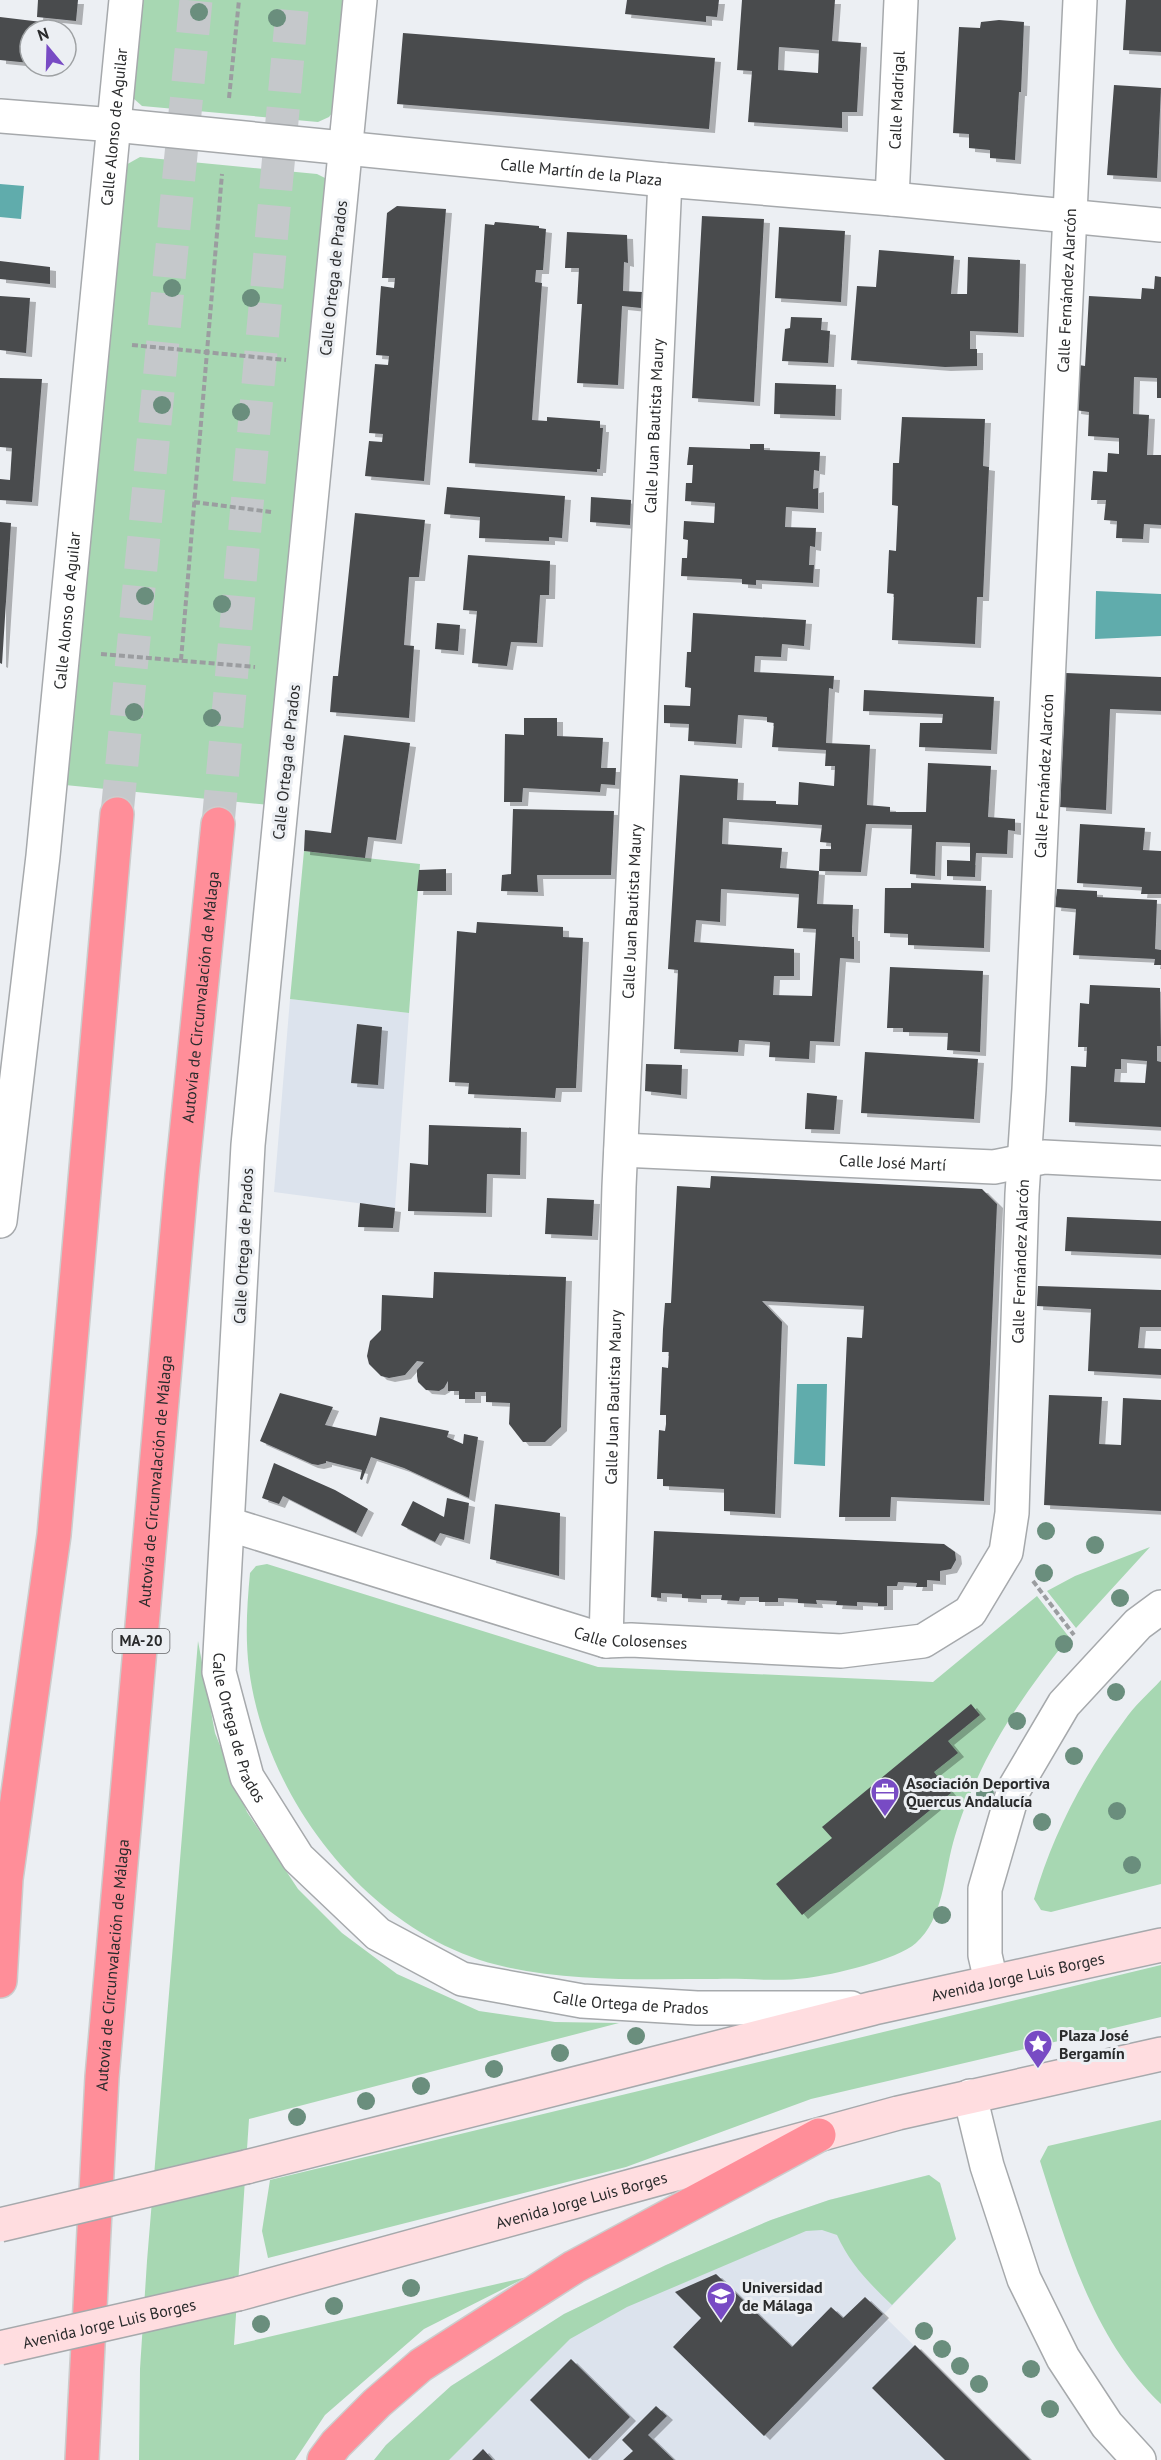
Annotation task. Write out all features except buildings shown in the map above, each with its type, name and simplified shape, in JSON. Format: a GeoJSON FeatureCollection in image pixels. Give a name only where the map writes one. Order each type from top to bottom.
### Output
{"type":"FeatureCollection","features":[{"type":"Feature","properties":{"kind":"highway"},"geometry":{"type":"LineString","coordinates":[[0,1982],[6,1880],[54,1535],[117,814]]}},
{"type":"Feature","properties":{"kind":"highway","name":"Autovía de Circunvalación de Málaga"},"geometry":{"type":"LineString","coordinates":[[82,2460],[102,2077],[182,1175],[218,824]]}},
{"type":"Feature","properties":{"kind":"highway"},"geometry":{"type":"LineString","coordinates":[[324,2460],[336,2444],[377,2403],[421,2365],[574,2267],[819,2135]]}},
{"type":"Feature","properties":{"kind":"main road","name":"Avenida Jorge Luis Borges"},"geometry":{"type":"LineString","coordinates":[[0,2224],[246,2167],[874,2008],[1161,1945]]}},
{"type":"Feature","properties":{"kind":"main road","name":"Avenida Jorge Luis Borges"},"geometry":{"type":"LineString","coordinates":[[0,2348],[238,2294],[898,2113],[1161,2054]]}},
{"type":"Feature","properties":{"kind":"street","name":"Calle Alonso de Aguilar"},"geometry":{"type":"LineString","coordinates":[[0,1221],[43,856],[126,0]]}},
{"type":"Feature","properties":{"kind":"street","name":"Calle Ortega de Prados"},"geometry":{"type":"LineString","coordinates":[[360,0],[248,1145],[219,1672],[248,1777],[298,1858],[378,1934],[462,1979],[582,2001],[697,2008],[874,2008]]}},
{"type":"Feature","properties":{"kind":"street","name":"Calle Madrigal"},"geometry":{"type":"LineString","coordinates":[[892,199],[901,0]]}},
{"type":"Feature","properties":{"kind":"street","name":"Calle Fernández Alarcón"},"geometry":{"type":"LineString","coordinates":[[1006,1552],[1012,1514],[1025,1160],[1080,0]]}},
{"type":"Feature","properties":{"kind":"street","name":"Calle Martín de la Plaza"},"geometry":{"type":"LineString","coordinates":[[0,116],[1161,225]]}},
{"type":"Feature","properties":{"kind":"street","name":"Calle Juan Bautista Maury"},"geometry":{"type":"LineString","coordinates":[[606,1641],[621,1150],[665,180]]}},
{"type":"Feature","properties":{"kind":"street","name":"Calle José Martí"},"geometry":{"type":"LineString","coordinates":[[621,1150],[994,1167],[1044,1157],[1161,1163]]}},
{"type":"Feature","properties":{"kind":"street","name":"Calle Colosenses"},"geometry":{"type":"LineString","coordinates":[[228,1524],[606,1641],[631,1640],[841,1651],[923,1641],[970,1612],[1006,1552]]}},
{"type":"Feature","properties":{"kind":"street"},"geometry":{"type":"LineString","coordinates":[[991,1981],[985,1955],[985,1889],[1014,1789],[1064,1704],[1138,1624],[1161,1607]]}},
{"type":"Feature","properties":{"kind":"street"},"geometry":{"type":"LineString","coordinates":[[970,2096],[987,2166],[1024,2279],[1063,2358],[1107,2425],[1139,2460]]}},
{"type":"Feature","properties":{"kind":"path"},"geometry":{"type":"LineString","coordinates":[[228,102],[238,0]]}},
{"type":"Feature","properties":{"kind":"path"},"geometry":{"type":"LineString","coordinates":[[181,660],[222,177]]}},
{"type":"Feature","properties":{"kind":"path"},"geometry":{"type":"LineString","coordinates":[[93,340],[297,361]]}},
{"type":"Feature","properties":{"kind":"path"},"geometry":{"type":"LineString","coordinates":[[194,502],[280,513]]}},
{"type":"Feature","properties":{"kind":"path"},"geometry":{"type":"LineString","coordinates":[[63,650],[266,668]]}},
{"type":"Feature","properties":{"kind":"path"},"geometry":{"type":"LineString","coordinates":[[1036,1585],[1072,1632]]}},
{"type":"Feature","properties":{"kind":"shaded area"},"geometry":{"type":"Polygon","coordinates":[[[290,999],[409,1013],[395,1208],[274,1192],[290,999]]]}},
{"type":"Feature","properties":{"kind":"shaded area","name":"Universidad de Málaga"},"geometry":{"type":"Polygon","coordinates":[[[929,2175],[940,2183],[956,2239],[883,2315],[1030,2460],[374,2460],[386,2445],[451,2386],[564,2314],[666,2265],[771,2220],[829,2200],[929,2175]]]}},
{"type":"Feature","properties":{"kind":"green space"},"geometry":{"type":"Polygon","coordinates":[[[139,0],[346,0],[336,108],[329,117],[318,122],[142,106],[133,98],[139,0]]]}},
{"type":"Feature","properties":{"kind":"green space"},"geometry":{"type":"Polygon","coordinates":[[[140,157],[317,174],[325,178],[328,187],[270,805],[65,785],[124,166],[140,157]]]}},
{"type":"Feature","properties":{"kind":"green space"},"geometry":{"type":"Polygon","coordinates":[[[304,851],[420,864],[409,1013],[290,999],[304,851]]]}},
{"type":"Feature","properties":{"kind":"green space"},"geometry":{"type":"Polygon","coordinates":[[[1150,1547],[1076,1628],[1047,1591],[1075,1576],[1150,1547]]]}},
{"type":"Feature","properties":{"kind":"green space"},"geometry":{"type":"Polygon","coordinates":[[[267,1564],[598,1667],[933,1682],[1037,1596],[1069,1637],[1016,1709],[982,1767],[957,1829],[937,1910],[925,1933],[907,1949],[864,1966],[832,1974],[796,1979],[638,1979],[558,1975],[506,1967],[457,1951],[412,1927],[371,1895],[334,1857],[303,1814],[278,1768],[259,1719],[249,1669],[247,1621],[250,1573],[256,1566],[267,1564]]]}},
{"type":"Feature","properties":{"kind":"green space"},"geometry":{"type":"Polygon","coordinates":[[[198,1641],[215,1733],[247,1812],[298,1889],[342,1933],[397,1974],[479,2011],[555,2022],[619,2023],[249,2119],[234,2345],[527,2277],[424,2329],[325,2415],[295,2460],[139,2460],[140,2369],[147,2261],[198,1641]]]}},
{"type":"Feature","properties":{"kind":"green space"},"geometry":{"type":"Polygon","coordinates":[[[1161,1680],[1161,1884],[1051,1912],[1041,1910],[1034,1899],[1050,1852],[1071,1806],[1109,1741],[1132,1710],[1161,1680]]]}},
{"type":"Feature","properties":{"kind":"green space"},"geometry":{"type":"Polygon","coordinates":[[[1161,1965],[1161,2017],[811,2099],[626,2167],[268,2258],[262,2231],[270,2180],[1161,1965]]]}},
{"type":"Feature","properties":{"kind":"green space"},"geometry":{"type":"Polygon","coordinates":[[[1161,2120],[1161,2404],[1138,2379],[1100,2322],[1072,2259],[1040,2161],[1048,2146],[1161,2120]]]}},
{"type":"Feature","properties":{"kind":"green space"},"geometry":{"type":"Polygon","coordinates":[[[929,2175],[940,2183],[956,2239],[892,2305],[861,2273],[837,2235],[822,2230],[806,2231],[627,2307],[570,2339],[449,2460],[374,2460],[386,2445],[451,2386],[564,2314],[666,2265],[771,2220],[829,2200],[929,2175]]]}},
{"type":"Feature","properties":{"kind":"water"},"geometry":{"type":"Polygon","coordinates":[[[0,184],[24,186],[21,219],[0,217],[0,184]]]}},
{"type":"Feature","properties":{"kind":"water"},"geometry":{"type":"Polygon","coordinates":[[[1096,591],[1161,594],[1161,636],[1095,639],[1096,591]]]}},
{"type":"Feature","properties":{"kind":"water"},"geometry":{"type":"Polygon","coordinates":[[[797,1384],[827,1384],[825,1466],[794,1464],[797,1384]]]}},
{"type":"Feature","properties":{"kind":"tunnel"},"geometry":{"type":"LineString","coordinates":[[117,814],[196,0]]}},
{"type":"Feature","properties":{"kind":"tunnel"},"geometry":{"type":"LineString","coordinates":[[218,824],[293,0]]}},
{"type":"Feature","properties":{"kind":"place","name":"Asociación Deportiva Quercus Andalucía"},"geometry":{"type":"Point","coordinates":[885,1818]}},
{"type":"Feature","properties":{"kind":"place","name":"Plaza José Bergamín"},"geometry":{"type":"Point","coordinates":[1038,2070]}},
{"type":"Feature","properties":{"kind":"place","name":"Universidad de Málaga"},"geometry":{"type":"Point","coordinates":[721,2322]}}]}
